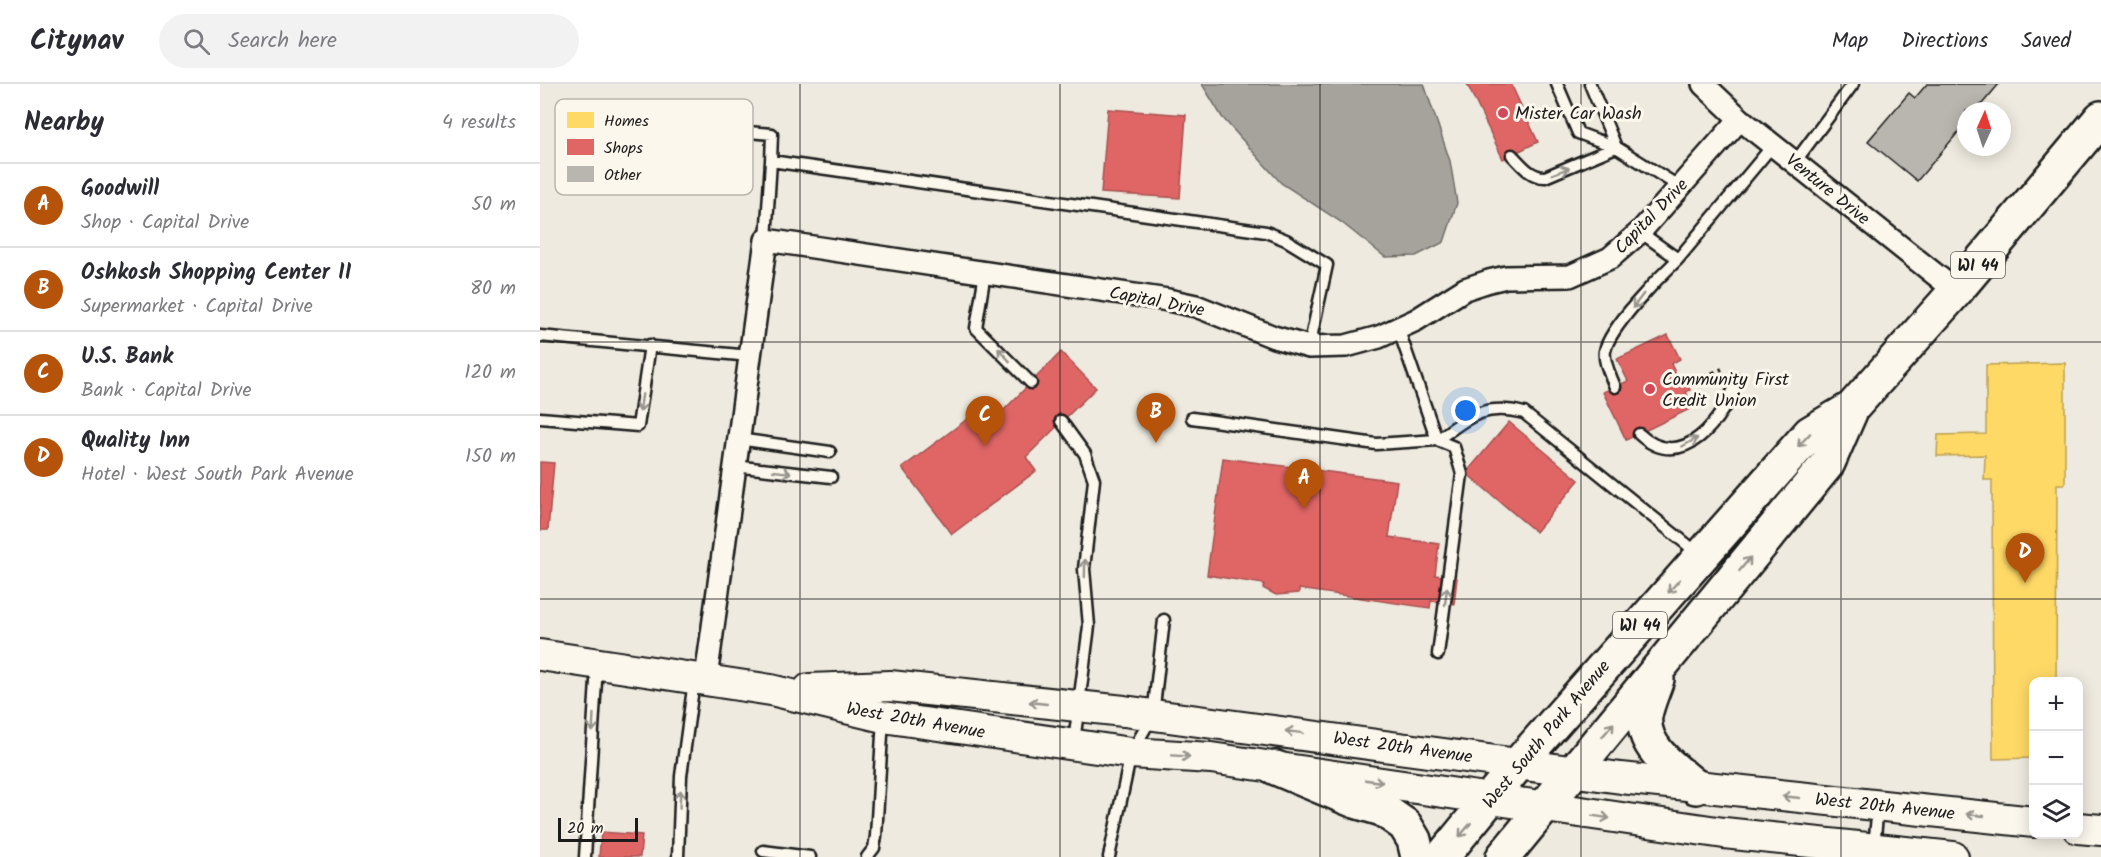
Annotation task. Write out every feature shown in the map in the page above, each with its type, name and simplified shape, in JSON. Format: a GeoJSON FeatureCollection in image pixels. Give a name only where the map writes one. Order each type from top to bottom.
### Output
{"type":"FeatureCollection","features":[{"type":"Feature","properties":{"kind":"main road","name":"West South Park Avenue"},"geometry":{"type":"LineString","coordinates":[[1442,857],[1519,763],[1700,555],[1810,434],[1852,408],[1956,291],[2101,118]]}},
{"type":"Feature","properties":{"kind":"main road","name":"West South Park Avenue"},"geometry":{"type":"LineString","coordinates":[[1503,857],[1828,463],[1852,408]]}},
{"type":"Feature","properties":{"kind":"main road"},"geometry":{"type":"LineString","coordinates":[[1660,668],[1645,716],[1646,731],[1663,759],[1696,787]]}},
{"type":"Feature","properties":{"kind":"main road"},"geometry":{"type":"LineString","coordinates":[[1276,768],[1355,801],[1382,809],[1405,825],[1414,840],[1418,857]]}},
{"type":"Feature","properties":{"kind":"street","name":"Venture Drive"},"geometry":{"type":"LineString","coordinates":[[1702,84],[1740,119],[1956,291]]}},
{"type":"Feature","properties":{"kind":"street","name":"Capital Drive"},"geometry":{"type":"LineString","coordinates":[[766,240],[1196,306],[1274,337],[1310,347],[1346,346],[1398,328],[1465,289],[1489,280],[1506,277],[1570,276],[1585,272],[1610,258],[1640,232],[1740,119]]}},
{"type":"Feature","properties":{"kind":"street"},"geometry":{"type":"LineString","coordinates":[[700,677],[728,514],[766,240]]}},
{"type":"Feature","properties":{"kind":"street","name":"West 20th Avenue"},"geometry":{"type":"LineString","coordinates":[[540,655],[597,665],[700,677],[771,690],[883,717],[1073,745],[1131,753],[1211,758],[1492,798],[1544,808],[1779,843],[1874,853],[1953,857]]}},
{"type":"Feature","properties":{"kind":"street","name":"West 20th Avenue"},"geometry":{"type":"LineString","coordinates":[[771,690],[890,686],[1153,715],[1696,787],[2029,821]]}},
{"type":"Feature","properties":{"kind":"street"},"geometry":{"type":"LineString","coordinates":[[2083,828],[2101,830]]}},
{"type":"Feature","properties":{"kind":"lane"},"geometry":{"type":"LineString","coordinates":[[1557,84],[1578,133],[1616,147],[1680,187]]}},
{"type":"Feature","properties":{"kind":"lane"},"geometry":{"type":"LineString","coordinates":[[1590,84],[1616,147]]}},
{"type":"Feature","properties":{"kind":"lane"},"geometry":{"type":"LineString","coordinates":[[1795,162],[1853,84]]}},
{"type":"Feature","properties":{"kind":"lane"},"geometry":{"type":"LineString","coordinates":[[753,132],[771,134],[766,240]]}},
{"type":"Feature","properties":{"kind":"lane"},"geometry":{"type":"LineString","coordinates":[[1615,387],[1605,358],[1607,345],[1642,295],[1678,259],[1773,145]]}},
{"type":"Feature","properties":{"kind":"lane"},"geometry":{"type":"LineString","coordinates":[[1512,155],[1536,177],[1545,177],[1616,147]]}},
{"type":"Feature","properties":{"kind":"lane"},"geometry":{"type":"LineString","coordinates":[[771,161],[1266,232],[1286,240],[1327,266],[1310,347]]}},
{"type":"Feature","properties":{"kind":"lane"},"geometry":{"type":"LineString","coordinates":[[1640,232],[1678,259]]}},
{"type":"Feature","properties":{"kind":"lane"},"geometry":{"type":"LineString","coordinates":[[985,273],[976,328],[1031,383]]}},
{"type":"Feature","properties":{"kind":"lane"},"geometry":{"type":"LineString","coordinates":[[1398,328],[1437,440]]}},
{"type":"Feature","properties":{"kind":"lane"},"geometry":{"type":"LineString","coordinates":[[540,336],[750,356]]}},
{"type":"Feature","properties":{"kind":"lane"},"geometry":{"type":"LineString","coordinates":[[540,418],[638,426],[650,345]]}},
{"type":"Feature","properties":{"kind":"lane"},"geometry":{"type":"LineString","coordinates":[[1639,434],[1650,444],[1663,449],[1675,449],[1697,440],[1730,402],[1738,379]]}},
{"type":"Feature","properties":{"kind":"lane"},"geometry":{"type":"LineString","coordinates":[[1437,440],[1476,412],[1508,409],[1524,413],[1700,555]]}},
{"type":"Feature","properties":{"kind":"lane"},"geometry":{"type":"LineString","coordinates":[[1192,418],[1376,444],[1437,440],[1454,447],[1462,474],[1438,654]]}},
{"type":"Feature","properties":{"kind":"lane"},"geometry":{"type":"LineString","coordinates":[[1061,422],[1085,454],[1094,480],[1084,569],[1089,626],[1073,745]]}},
{"type":"Feature","properties":{"kind":"lane"},"geometry":{"type":"LineString","coordinates":[[738,439],[830,452]]}},
{"type":"Feature","properties":{"kind":"lane"},"geometry":{"type":"LineString","coordinates":[[734,466],[831,477]]}},
{"type":"Feature","properties":{"kind":"lane"},"geometry":{"type":"LineString","coordinates":[[1109,857],[1131,753],[1153,715],[1164,620]]}},
{"type":"Feature","properties":{"kind":"lane"},"geometry":{"type":"LineString","coordinates":[[585,857],[597,665]]}},
{"type":"Feature","properties":{"kind":"lane"},"geometry":{"type":"LineString","coordinates":[[678,857],[681,776],[700,677]]}},
{"type":"Feature","properties":{"kind":"lane"},"geometry":{"type":"LineString","coordinates":[[867,857],[874,848],[876,836],[883,717]]}},
{"type":"Feature","properties":{"kind":"lane"},"geometry":{"type":"LineString","coordinates":[[1874,853],[1878,806]]}},
{"type":"Feature","properties":{"kind":"lane"},"geometry":{"type":"LineString","coordinates":[[763,851],[810,857]]}},
{"type":"Feature","properties":{"kind":"path"},"geometry":{"type":"LineString","coordinates":[[1687,385],[1731,364]]}},
{"type":"Feature","properties":{"kind":"shaded area"},"geometry":{"type":"Polygon","coordinates":[[[1202,84],[1424,84],[1450,161],[1457,203],[1444,242],[1416,256],[1385,257],[1341,222],[1281,183],[1222,117],[1202,84]]]}},
{"type":"Feature","properties":{"kind":"building: Homes"},"geometry":{"type":"Polygon","coordinates":[[[2065,363],[2065,484],[2057,484],[2056,677],[2029,677],[2029,758],[1993,759],[1992,480],[1984,480],[1985,455],[1937,456],[1938,435],[1986,434],[1986,365],[2065,363]]]}},
{"type":"Feature","properties":{"kind":"building: Shops","name":"Mister Car Wash"},"geometry":{"type":"Polygon","coordinates":[[[1467,84],[1511,84],[1538,142],[1503,159],[1467,84]]]}},
{"type":"Feature","properties":{"kind":"building: Shops"},"geometry":{"type":"Polygon","coordinates":[[[1108,109],[1186,115],[1180,198],[1101,193],[1108,109]]]}},
{"type":"Feature","properties":{"kind":"building: Shops","name":"Community First Credit Union"},"geometry":{"type":"Polygon","coordinates":[[[1668,335],[1680,359],[1671,364],[1679,381],[1684,379],[1690,390],[1686,392],[1694,407],[1626,440],[1603,392],[1628,381],[1617,359],[1668,335]]]}},
{"type":"Feature","properties":{"kind":"building: Shops"},"geometry":{"type":"Polygon","coordinates":[[[1061,352],[1096,388],[1026,457],[1036,471],[952,534],[902,468],[986,405],[996,418],[1061,352]]]}},
{"type":"Feature","properties":{"kind":"building: Shops"},"geometry":{"type":"Polygon","coordinates":[[[1509,422],[1579,480],[1536,532],[1466,473],[1509,422]]]}},
{"type":"Feature","properties":{"kind":"building: Shops"},"geometry":{"type":"Polygon","coordinates":[[[1223,458],[1397,481],[1389,537],[1439,544],[1435,575],[1457,578],[1454,604],[1431,601],[1430,608],[1299,589],[1299,593],[1276,595],[1263,588],[1264,584],[1207,575],[1223,458]]]}},
{"type":"Feature","properties":{"kind":"building: Shops"},"geometry":{"type":"Polygon","coordinates":[[[540,462],[554,463],[548,530],[540,530],[540,462]]]}},
{"type":"Feature","properties":{"kind":"building: Shops"},"geometry":{"type":"Polygon","coordinates":[[[601,832],[642,835],[640,857],[599,857],[601,832]]]}},
{"type":"Feature","properties":{"kind":"building: Other"},"geometry":{"type":"Polygon","coordinates":[[[1927,84],[1999,84],[1984,102],[1957,102],[1957,134],[1917,181],[1868,141],[1909,93],[1915,98],[1927,84]]]}},
{"type":"Feature","properties":{"kind":"place","name":"Mister Car Wash"},"geometry":{"type":"Point","coordinates":[1503,113]}},
{"type":"Feature","properties":{"kind":"place","name":"Community First Credit Union"},"geometry":{"type":"Point","coordinates":[1650,389]}},
{"type":"Feature","properties":{"kind":"place","name":"Oshkosh Shopping Center II"},"geometry":{"type":"Point","coordinates":[1156,443]}},
{"type":"Feature","properties":{"kind":"place","name":"U.S. Bank"},"geometry":{"type":"Point","coordinates":[985,446]}},
{"type":"Feature","properties":{"kind":"place","name":"Goodwill"},"geometry":{"type":"Point","coordinates":[1304,509]}},
{"type":"Feature","properties":{"kind":"place","name":"Quality Inn"},"geometry":{"type":"Point","coordinates":[2025,583]}}]}
